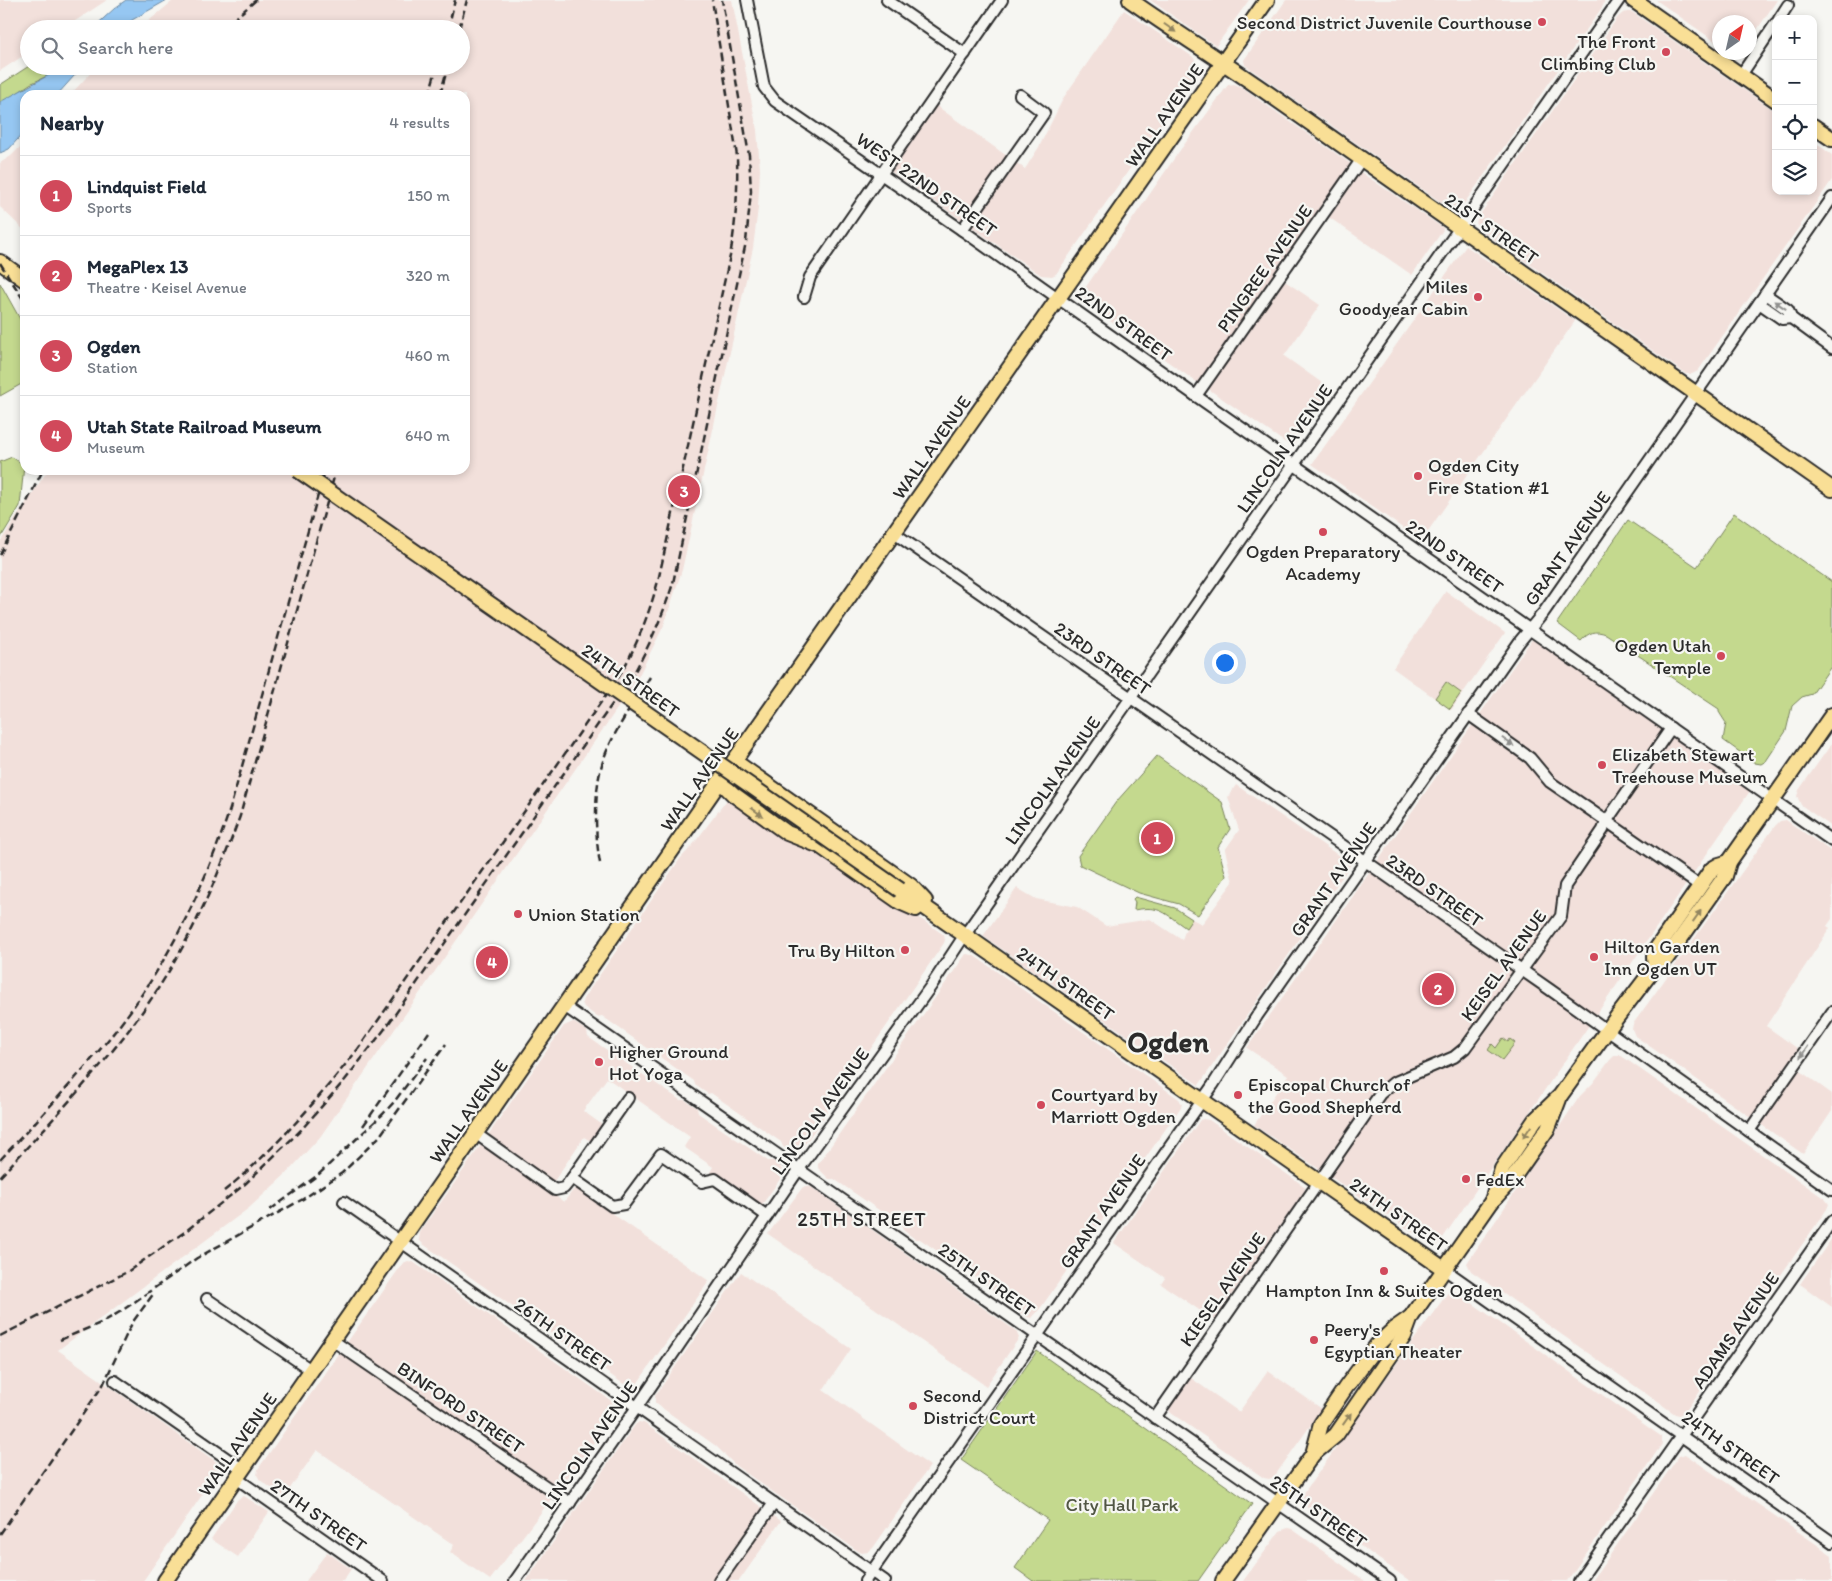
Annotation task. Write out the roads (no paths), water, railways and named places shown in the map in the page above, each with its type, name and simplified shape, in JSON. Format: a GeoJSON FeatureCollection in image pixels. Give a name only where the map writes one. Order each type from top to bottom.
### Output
{"type":"FeatureCollection","features":[{"type":"Feature","properties":{"kind":"main road","name":"21ST STREET"},"geometry":{"type":"LineString","coordinates":[[1130,0],[1832,488]]}},
{"type":"Feature","properties":{"kind":"main road","name":"WALL AVENUE"},"geometry":{"type":"LineString","coordinates":[[165,1581],[720,781],[1267,0]]}},
{"type":"Feature","properties":{"kind":"main road"},"geometry":{"type":"LineString","coordinates":[[1633,0],[1772,97]]}},
{"type":"Feature","properties":{"kind":"main road"},"geometry":{"type":"LineString","coordinates":[[1817,129],[1832,139]]}},
{"type":"Feature","properties":{"kind":"main road"},"geometry":{"type":"LineString","coordinates":[[0,262],[20,276]]}},
{"type":"Feature","properties":{"kind":"main road","name":"24TH STREET"},"geometry":{"type":"LineString","coordinates":[[305,475],[942,921],[1444,1269]]}},
{"type":"Feature","properties":{"kind":"main road"},"geometry":{"type":"LineString","coordinates":[[1223,1581],[1313,1454],[1336,1435],[1404,1336],[1411,1317],[1492,1201],[1502,1169],[1535,1120],[1560,1096],[1616,1017],[1656,967],[1666,959],[1727,872],[1729,862],[1832,715]]}},
{"type":"Feature","properties":{"kind":"main road","name":"24TH STREET"},"geometry":{"type":"LineString","coordinates":[[734,761],[911,886],[942,921]]}},
{"type":"Feature","properties":{"kind":"main road","name":"24TH STREET"},"geometry":{"type":"LineString","coordinates":[[720,781],[733,794],[787,833],[820,846],[900,902],[942,921]]}},
{"type":"Feature","properties":{"kind":"main road"},"geometry":{"type":"LineString","coordinates":[[1656,967],[1654,957],[1657,948],[1700,886],[1715,867],[1729,862]]}},
{"type":"Feature","properties":{"kind":"street","name":"WEST 22ND STREET"},"geometry":{"type":"LineString","coordinates":[[747,0],[764,86],[774,100],[1058,298]]}},
{"type":"Feature","properties":{"kind":"street"},"geometry":{"type":"LineString","coordinates":[[887,0],[965,54]]}},
{"type":"Feature","properties":{"kind":"street"},"geometry":{"type":"LineString","coordinates":[[804,297],[810,277],[1002,0]]}},
{"type":"Feature","properties":{"kind":"street","name":"LINCOLN AVENUE"},"geometry":{"type":"LineString","coordinates":[[515,1581],[637,1407],[799,1169],[931,986],[964,936],[1619,0]]}},
{"type":"Feature","properties":{"kind":"street"},"geometry":{"type":"LineString","coordinates":[[1781,15],[1788,5]]}},
{"type":"Feature","properties":{"kind":"street"},"geometry":{"type":"LineString","coordinates":[[1741,75],[1772,29]]}},
{"type":"Feature","properties":{"kind":"street"},"geometry":{"type":"LineString","coordinates":[[962,230],[1044,113],[1020,95]]}},
{"type":"Feature","properties":{"kind":"street","name":"PINGREE AVENUE"},"geometry":{"type":"LineString","coordinates":[[1196,396],[1360,160]]}},
{"type":"Feature","properties":{"kind":"street","name":"GRANT AVENUE"},"geometry":{"type":"LineString","coordinates":[[864,1581],[1202,1100],[1258,1016],[1468,714],[1541,616],[1832,198]]}},
{"type":"Feature","properties":{"kind":"street","name":"22ND STREET"},"geometry":{"type":"LineString","coordinates":[[1058,298],[1832,841]]}},
{"type":"Feature","properties":{"kind":"street"},"geometry":{"type":"LineString","coordinates":[[1762,299],[1788,310],[1791,318],[1832,348]]}},
{"type":"Feature","properties":{"kind":"street","name":"23RD STREET"},"geometry":{"type":"LineString","coordinates":[[894,533],[1832,1190]]}},
{"type":"Feature","properties":{"kind":"street"},"geometry":{"type":"LineString","coordinates":[[1468,714],[1526,754],[1550,782],[1700,886]]}},
{"type":"Feature","properties":{"kind":"street","name":"KEISEL AVENUE"},"geometry":{"type":"LineString","coordinates":[[1319,1182],[1380,1094],[1393,1083],[1454,1057],[1465,1048],[1561,916],[1565,886],[1603,830],[1606,822],[1671,728]]}},
{"type":"Feature","properties":{"kind":"street","name":"25TH STREET"},"geometry":{"type":"LineString","coordinates":[[564,1006],[1388,1580]]}},
{"type":"Feature","properties":{"kind":"street"},"geometry":{"type":"LineString","coordinates":[[1749,1131],[1832,1012]]}},
{"type":"Feature","properties":{"kind":"street"},"geometry":{"type":"LineString","coordinates":[[475,1133],[555,1190],[564,1188],[628,1098]]}},
{"type":"Feature","properties":{"kind":"street"},"geometry":{"type":"LineString","coordinates":[[572,1178],[612,1206],[618,1206],[624,1204],[661,1154],[702,1182],[715,1180],[767,1216]]}},
{"type":"Feature","properties":{"kind":"street","name":"KIESEL AVENUE"},"geometry":{"type":"LineString","coordinates":[[1155,1418],[1319,1182]]}},
{"type":"Feature","properties":{"kind":"street","name":"26TH STREET"},"geometry":{"type":"LineString","coordinates":[[344,1202],[885,1581]]}},
{"type":"Feature","properties":{"kind":"street","name":"ADAMS AVENUE"},"geometry":{"type":"LineString","coordinates":[[1579,1581],[1683,1436],[1832,1221]]}},
{"type":"Feature","properties":{"kind":"street","name":"24TH STREET"},"geometry":{"type":"LineString","coordinates":[[1444,1269],[1832,1542]]}},
{"type":"Feature","properties":{"kind":"street"},"geometry":{"type":"LineString","coordinates":[[207,1299],[310,1370]]}},
{"type":"Feature","properties":{"kind":"street","name":"BINFORD STREET"},"geometry":{"type":"LineString","coordinates":[[332,1340],[570,1503]]}},
{"type":"Feature","properties":{"kind":"street","name":"27TH STREET"},"geometry":{"type":"LineString","coordinates":[[115,1381],[383,1581]]}},
{"type":"Feature","properties":{"kind":"street"},"geometry":{"type":"LineString","coordinates":[[719,1581],[774,1503]]}},
{"type":"Feature","properties":{"kind":"water"},"geometry":{"type":"Polygon","coordinates":[[[126,0],[167,0],[132,20],[102,20],[126,0]]]}},
{"type":"Feature","properties":{"kind":"water"},"geometry":{"type":"Polygon","coordinates":[[[49,75],[75,75],[61,90],[22,90],[49,75]]]}},
{"type":"Feature","properties":{"kind":"water"},"geometry":{"type":"Polygon","coordinates":[[[20,91],[20,137],[9,149],[0,153],[0,102],[20,91]]]}},
{"type":"Feature","properties":{"kind":"railway"},"geometry":{"type":"LineString","coordinates":[[233,20],[256,0]]}},
{"type":"Feature","properties":{"kind":"railway"},"geometry":{"type":"LineString","coordinates":[[450,20],[455,0]]}},
{"type":"Feature","properties":{"kind":"railway"},"geometry":{"type":"LineString","coordinates":[[461,20],[467,0]]}},
{"type":"Feature","properties":{"kind":"railway"},"geometry":{"type":"LineString","coordinates":[[224,1191],[278,1142],[311,1106],[358,1049],[620,675],[642,629],[658,581],[734,231],[737,194],[737,156],[712,0]]}},
{"type":"Feature","properties":{"kind":"railway"},"geometry":{"type":"LineString","coordinates":[[0,1336],[127,1272],[186,1231],[245,1184],[301,1130],[345,1080],[384,1030],[634,673],[656,629],[673,583],[746,242],[751,191],[749,155],[722,0]]}},
{"type":"Feature","properties":{"kind":"railway"},"geometry":{"type":"LineString","coordinates":[[430,90],[435,75]]}},
{"type":"Feature","properties":{"kind":"railway"},"geometry":{"type":"LineString","coordinates":[[441,90],[446,75]]}},
{"type":"Feature","properties":{"kind":"railway"},"geometry":{"type":"LineString","coordinates":[[0,263],[20,294]]}},
{"type":"Feature","properties":{"kind":"railway"},"geometry":{"type":"LineString","coordinates":[[0,555],[40,475]]}},
{"type":"Feature","properties":{"kind":"railway"},"geometry":{"type":"LineString","coordinates":[[0,1160],[60,1096],[116,1030],[152,979],[183,924],[209,868],[230,809],[324,475]]}},
{"type":"Feature","properties":{"kind":"railway"},"geometry":{"type":"LineString","coordinates":[[0,1177],[71,1100],[137,1019],[183,947],[208,896],[240,816],[335,475]]}},
{"type":"Feature","properties":{"kind":"railway"},"geometry":{"type":"LineString","coordinates":[[600,863],[596,816],[597,790],[601,768],[615,733],[650,677]]}},
{"type":"Feature","properties":{"kind":"railway"},"geometry":{"type":"LineString","coordinates":[[363,1126],[429,1032]]}},
{"type":"Feature","properties":{"kind":"railway"},"geometry":{"type":"LineString","coordinates":[[60,1340],[103,1322],[197,1258],[303,1199],[342,1173],[379,1137],[446,1044]]}},
{"type":"Feature","properties":{"kind":"railway"},"geometry":{"type":"LineString","coordinates":[[270,1210],[318,1175],[383,1114],[427,1058]]}},
{"type":"Feature","properties":{"kind":"railway"},"geometry":{"type":"LineString","coordinates":[[0,1534],[103,1385],[132,1323],[154,1293]]}},
{"type":"Feature","properties":{"kind":"place","name":"Second District Juvenile Courthouse"},"geometry":{"type":"Point","coordinates":[1542,22]}},
{"type":"Feature","properties":{"kind":"place","name":"The Front Climbing Club"},"geometry":{"type":"Point","coordinates":[1666,52]}},
{"type":"Feature","properties":{"kind":"place","name":"Miles Goodyear Cabin"},"geometry":{"type":"Point","coordinates":[1478,297]}},
{"type":"Feature","properties":{"kind":"place","name":"Ogden City Fire Station #1"},"geometry":{"type":"Point","coordinates":[1418,476]}},
{"type":"Feature","properties":{"kind":"place","name":"Ogden"},"geometry":{"type":"Point","coordinates":[684,491]}},
{"type":"Feature","properties":{"kind":"place","name":"Ogden Preparatory Academy"},"geometry":{"type":"Point","coordinates":[1323,532]}},
{"type":"Feature","properties":{"kind":"place","name":"Ogden Utah Temple"},"geometry":{"type":"Point","coordinates":[1721,656]}},
{"type":"Feature","properties":{"kind":"place","name":"Elizabeth Stewart Treehouse Museum"},"geometry":{"type":"Point","coordinates":[1602,765]}},
{"type":"Feature","properties":{"kind":"place","name":"Lindquist Field"},"geometry":{"type":"Point","coordinates":[1157,838]}},
{"type":"Feature","properties":{"kind":"place","name":"Union Station"},"geometry":{"type":"Point","coordinates":[518,914]}},
{"type":"Feature","properties":{"kind":"place","name":"Tru By Hilton"},"geometry":{"type":"Point","coordinates":[905,950]}},
{"type":"Feature","properties":{"kind":"place","name":"Hilton Garden Inn Ogden UT"},"geometry":{"type":"Point","coordinates":[1594,957]}},
{"type":"Feature","properties":{"kind":"place","name":"Utah State Railroad Museum"},"geometry":{"type":"Point","coordinates":[492,962]}},
{"type":"Feature","properties":{"kind":"place","name":"MegaPlex 13"},"geometry":{"type":"Point","coordinates":[1438,989]}},
{"type":"Feature","properties":{"kind":"place","name":"Higher Ground Hot Yoga"},"geometry":{"type":"Point","coordinates":[599,1062]}},
{"type":"Feature","properties":{"kind":"place","name":"Episcopal Church of the Good Shepherd"},"geometry":{"type":"Point","coordinates":[1238,1095]}},
{"type":"Feature","properties":{"kind":"place","name":"Courtyard by Marriott Ogden"},"geometry":{"type":"Point","coordinates":[1041,1105]}},
{"type":"Feature","properties":{"kind":"place","name":"FedEx"},"geometry":{"type":"Point","coordinates":[1466,1179]}},
{"type":"Feature","properties":{"kind":"place","name":"Hampton Inn & Suites Ogden"},"geometry":{"type":"Point","coordinates":[1384,1271]}},
{"type":"Feature","properties":{"kind":"place","name":"Peery's Egyptian Theater"},"geometry":{"type":"Point","coordinates":[1314,1340]}},
{"type":"Feature","properties":{"kind":"place","name":"Second District Court"},"geometry":{"type":"Point","coordinates":[913,1406]}},
{"type":"Feature","properties":{"kind":"district","name":"Ogden"},"geometry":{"type":"Point","coordinates":[1168,1042]}},
{"type":"Feature","properties":{"kind":"district","name":"25TH STREET"},"geometry":{"type":"Point","coordinates":[862,1219]}},
{"type":"Feature","properties":{"kind":"park label","name":"City Hall Park"},"geometry":{"type":"Point","coordinates":[1122,1504]}}]}
